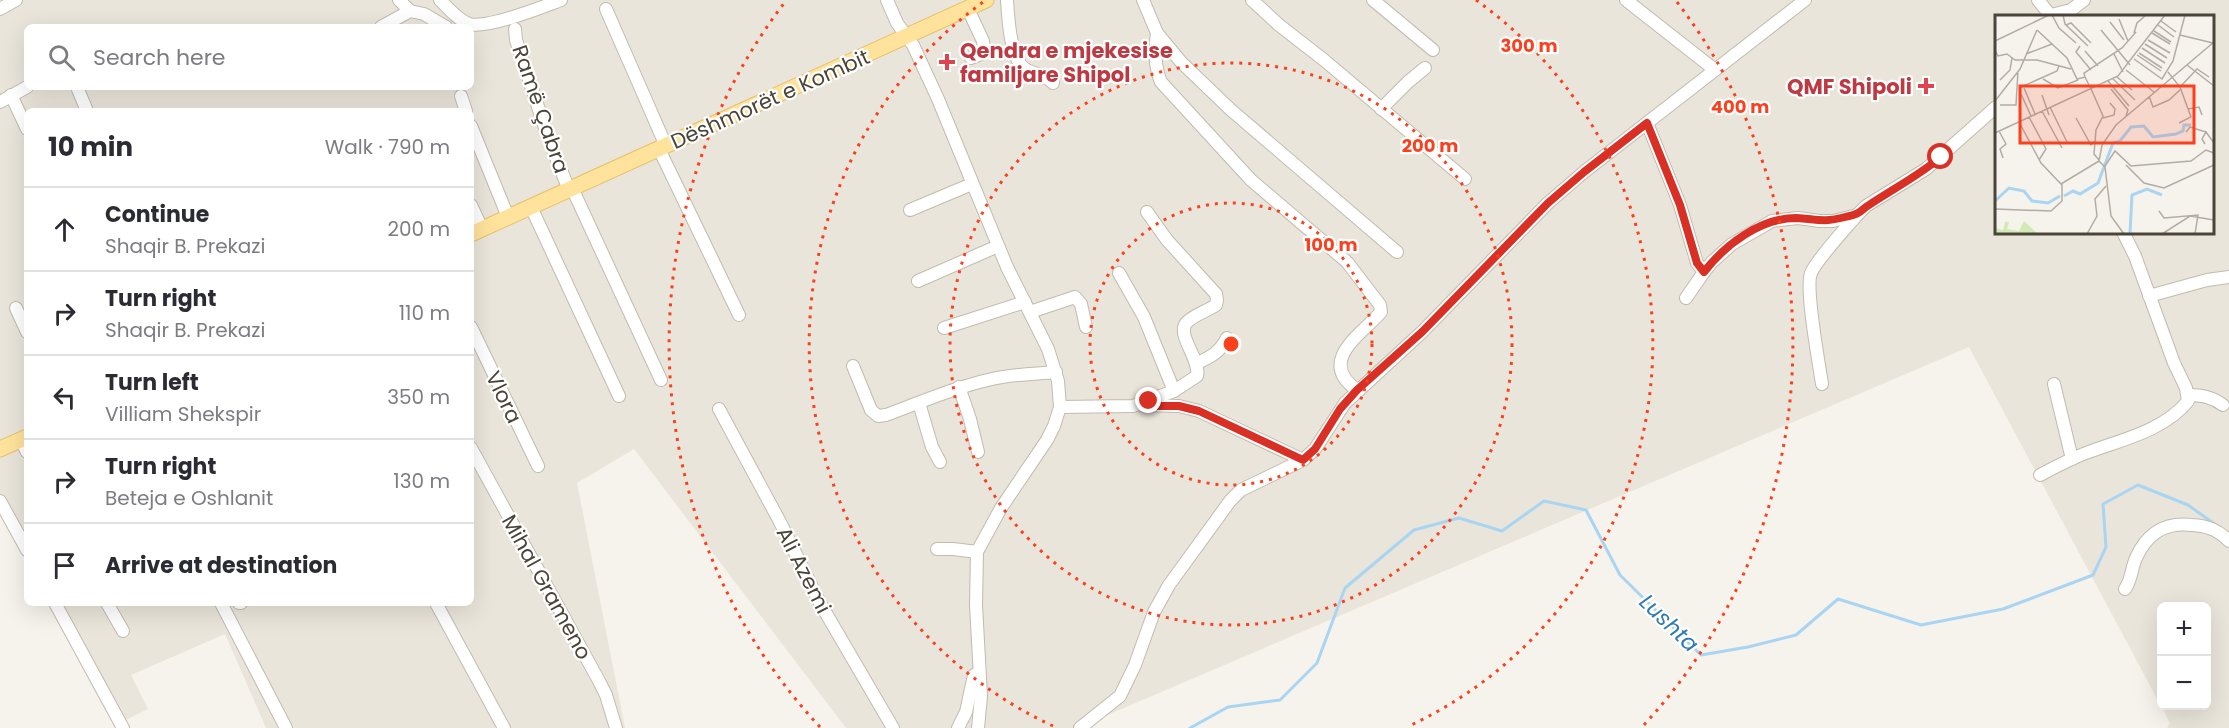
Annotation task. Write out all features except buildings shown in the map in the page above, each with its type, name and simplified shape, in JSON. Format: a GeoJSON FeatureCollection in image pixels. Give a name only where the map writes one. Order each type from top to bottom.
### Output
{"type":"FeatureCollection","features":[{"type":"Feature","properties":{"kind":"main road","name":"Dëshmorët e Kombit"},"geometry":{"type":"LineString","coordinates":[[477,231],[986,0]]}},
{"type":"Feature","properties":{"kind":"main road"},"geometry":{"type":"LineString","coordinates":[[0,449],[24,443]]}},
{"type":"Feature","properties":{"kind":"street"},"geometry":{"type":"LineString","coordinates":[[0,9],[16,0]]}},
{"type":"Feature","properties":{"kind":"street"},"geometry":{"type":"LineString","coordinates":[[399,0],[410,11]]}},
{"type":"Feature","properties":{"kind":"street"},"geometry":{"type":"LineString","coordinates":[[887,0],[938,99],[998,246],[1056,372],[1059,416],[1047,440],[1001,508],[977,552],[976,605],[981,696],[978,728]]}},
{"type":"Feature","properties":{"kind":"street"},"geometry":{"type":"LineString","coordinates":[[1007,0],[1017,62],[1028,71],[1047,77],[1053,83]]}},
{"type":"Feature","properties":{"kind":"street"},"geometry":{"type":"LineString","coordinates":[[1143,0],[1157,33],[1181,62],[1223,103],[1397,252]]}},
{"type":"Feature","properties":{"kind":"street"},"geometry":{"type":"LineString","coordinates":[[1252,0],[1465,179]]}},
{"type":"Feature","properties":{"kind":"street"},"geometry":{"type":"LineString","coordinates":[[1373,0],[1433,50]]}},
{"type":"Feature","properties":{"kind":"street"},"geometry":{"type":"LineString","coordinates":[[1626,0],[1715,70]]}},
{"type":"Feature","properties":{"kind":"street"},"geometry":{"type":"LineString","coordinates":[[1080,728],[1120,696],[1135,665],[1155,612],[1169,585],[1230,501],[1241,490],[1303,460],[1315,449],[1340,409],[1357,390],[1422,332],[1548,203],[1584,172],[1805,0]]}},
{"type":"Feature","properties":{"kind":"street"},"geometry":{"type":"LineString","coordinates":[[2038,0],[2050,15]]}},
{"type":"Feature","properties":{"kind":"street"},"geometry":{"type":"LineString","coordinates":[[2054,15],[2071,10],[2084,0]]}},
{"type":"Feature","properties":{"kind":"street"},"geometry":{"type":"LineString","coordinates":[[474,24],[494,22],[554,1]]}},
{"type":"Feature","properties":{"kind":"street"},"geometry":{"type":"LineString","coordinates":[[444,2],[463,24]]}},
{"type":"Feature","properties":{"kind":"street"},"geometry":{"type":"LineString","coordinates":[[606,9],[663,148],[740,315]]}},
{"type":"Feature","properties":{"kind":"street"},"geometry":{"type":"LineString","coordinates":[[968,9],[983,41],[984,49],[981,54],[971,58]]}},
{"type":"Feature","properties":{"kind":"street"},"geometry":{"type":"LineString","coordinates":[[386,24],[410,11],[421,12],[441,24]]}},
{"type":"Feature","properties":{"kind":"street","name":"Ramë Çabra"},"geometry":{"type":"LineString","coordinates":[[515,29],[516,40],[548,137],[570,189]]}},
{"type":"Feature","properties":{"kind":"street"},"geometry":{"type":"LineString","coordinates":[[1157,33],[1155,53],[1161,82],[1251,180],[1347,262],[1380,304],[1381,312],[1352,339],[1343,353],[1343,376],[1349,385],[1357,390]]}},
{"type":"Feature","properties":{"kind":"street"},"geometry":{"type":"LineString","coordinates":[[1381,109],[1425,68]]}},
{"type":"Feature","properties":{"kind":"street"},"geometry":{"type":"LineString","coordinates":[[24,89],[6,98],[24,125]]}},
{"type":"Feature","properties":{"kind":"street"},"geometry":{"type":"LineString","coordinates":[[78,90],[86,108]]}},
{"type":"Feature","properties":{"kind":"street"},"geometry":{"type":"LineString","coordinates":[[461,96],[465,108]]}},
{"type":"Feature","properties":{"kind":"street"},"geometry":{"type":"LineString","coordinates":[[1821,384],[1811,305],[1810,277],[1816,265],[1866,206],[1926,169],[1995,108]]}},
{"type":"Feature","properties":{"kind":"street"},"geometry":{"type":"LineString","coordinates":[[1647,123],[1680,205],[1697,263],[1704,272]]}},
{"type":"Feature","properties":{"kind":"street"},"geometry":{"type":"LineString","coordinates":[[474,133],[508,217]]}},
{"type":"Feature","properties":{"kind":"street"},"geometry":{"type":"LineString","coordinates":[[910,210],[972,184]]}},
{"type":"Feature","properties":{"kind":"street"},"geometry":{"type":"LineString","coordinates":[[570,189],[661,380]]}},
{"type":"Feature","properties":{"kind":"street"},"geometry":{"type":"LineString","coordinates":[[531,207],[619,396]]}},
{"type":"Feature","properties":{"kind":"street"},"geometry":{"type":"LineString","coordinates":[[1060,407],[1125,407],[1140,404],[1174,391],[1197,376],[1197,363],[1184,337],[1183,329],[1186,323],[1216,304],[1216,294],[1167,240],[1147,212]]}},
{"type":"Feature","properties":{"kind":"street"},"geometry":{"type":"LineString","coordinates":[[1686,298],[1717,256],[1732,244],[1772,221],[1798,218],[1833,220],[1857,214]]}},
{"type":"Feature","properties":{"kind":"street"},"geometry":{"type":"LineString","coordinates":[[2040,475],[2072,459],[2144,432],[2182,409],[2188,401],[2188,395],[2124,234]]}},
{"type":"Feature","properties":{"kind":"street"},"geometry":{"type":"LineString","coordinates":[[918,281],[998,246]]}},
{"type":"Feature","properties":{"kind":"street"},"geometry":{"type":"LineString","coordinates":[[1119,273],[1144,317],[1174,391]]}},
{"type":"Feature","properties":{"kind":"street"},"geometry":{"type":"LineString","coordinates":[[2149,296],[2207,280],[2229,277]]}},
{"type":"Feature","properties":{"kind":"street"},"geometry":{"type":"LineString","coordinates":[[944,328],[1076,297],[1081,304],[1086,327]]}},
{"type":"Feature","properties":{"kind":"street"},"geometry":{"type":"LineString","coordinates":[[16,308],[24,325]]}},
{"type":"Feature","properties":{"kind":"street","name":"Vlora"},"geometry":{"type":"LineString","coordinates":[[474,333],[538,466]]}},
{"type":"Feature","properties":{"kind":"street"},"geometry":{"type":"LineString","coordinates":[[1197,363],[1214,355],[1227,338]]}},
{"type":"Feature","properties":{"kind":"street"},"geometry":{"type":"LineString","coordinates":[[853,366],[872,410],[878,416],[959,387],[1009,375],[1056,372]]}},
{"type":"Feature","properties":{"kind":"street"},"geometry":{"type":"LineString","coordinates":[[2054,384],[2072,459]]}},
{"type":"Feature","properties":{"kind":"street"},"geometry":{"type":"LineString","coordinates":[[959,387],[978,452]]}},
{"type":"Feature","properties":{"kind":"street"},"geometry":{"type":"LineString","coordinates":[[2188,395],[2202,395],[2223,405]]}},
{"type":"Feature","properties":{"kind":"street"},"geometry":{"type":"LineString","coordinates":[[919,403],[930,440],[940,462]]}},
{"type":"Feature","properties":{"kind":"street"},"geometry":{"type":"LineString","coordinates":[[1140,404],[1179,406],[1199,411],[1303,460]]}},
{"type":"Feature","properties":{"kind":"street","name":"Ali Azemi"},"geometry":{"type":"LineString","coordinates":[[719,409],[780,522],[820,603],[893,728]]}},
{"type":"Feature","properties":{"kind":"street","name":"Mihal Grameno"},"geometry":{"type":"LineString","coordinates":[[474,453],[599,681],[606,695],[616,728]]}},
{"type":"Feature","properties":{"kind":"street"},"geometry":{"type":"LineString","coordinates":[[0,501],[24,545]]}},
{"type":"Feature","properties":{"kind":"street"},"geometry":{"type":"LineString","coordinates":[[2125,589],[2129,583],[2135,559],[2142,547],[2166,526],[2180,524],[2208,527],[2217,530],[2229,542]]}},
{"type":"Feature","properties":{"kind":"street"},"geometry":{"type":"LineString","coordinates":[[937,549],[977,552]]}},
{"type":"Feature","properties":{"kind":"street"},"geometry":{"type":"LineString","coordinates":[[57,606],[123,728]]}},
{"type":"Feature","properties":{"kind":"street"},"geometry":{"type":"LineString","coordinates":[[109,606],[123,632]]}},
{"type":"Feature","properties":{"kind":"street"},"geometry":{"type":"LineString","coordinates":[[223,606],[286,728]]}},
{"type":"Feature","properties":{"kind":"street"},"geometry":{"type":"LineString","coordinates":[[438,606],[504,728]]}},
{"type":"Feature","properties":{"kind":"street"},"geometry":{"type":"LineString","coordinates":[[958,728],[966,712],[974,674],[978,669]]}},
{"type":"Feature","properties":{"kind":"shaded area"},"geometry":{"type":"Polygon","coordinates":[[[0,0],[2229,0],[2229,728],[2167,728],[2170,723],[2163,710],[2211,710],[2211,602],[2157,602],[2157,699],[1969,347],[1077,728],[846,728],[634,449],[577,483],[625,728],[266,728],[225,634],[131,675],[148,709],[115,725],[51,606],[474,606],[474,108],[24,108],[24,555],[0,511],[0,0]]]}},
{"type":"Feature","properties":{"kind":"waterway","name":"Lushta"},"geometry":{"type":"LineString","coordinates":[[1190,728],[1228,707],[1280,700],[1317,663],[1345,588],[1414,530],[1459,518],[1502,531],[1544,501],[1586,510],[1620,575],[1701,655],[1748,647],[1796,635],[1838,599],[1921,625],[2003,609],[2093,575],[2106,547],[2103,504],[2138,485],[2188,505],[2216,525]]}},
{"type":"Feature","properties":{"kind":"place","name":"Qendra e mjekesise familjare Shipol"},"geometry":{"type":"Point","coordinates":[947,62]}},
{"type":"Feature","properties":{"kind":"place","name":"QMF Shipoli"},"geometry":{"type":"Point","coordinates":[1926,86]}},
{"type":"Feature","properties":{"kind":"route"},"geometry":{"type":"LineString","coordinates":[[1149,401],[1140,404],[1179,406],[1199,411],[1303,460],[1315,449],[1340,409],[1365,382],[1422,332],[1548,203],[1647,123],[1657,142],[1680,205],[1697,263],[1704,272],[1722,251],[1745,235],[1772,221],[1798,218],[1808,221],[1833,220],[1857,214],[1866,206],[1911,180],[1941,157]]}}]}
